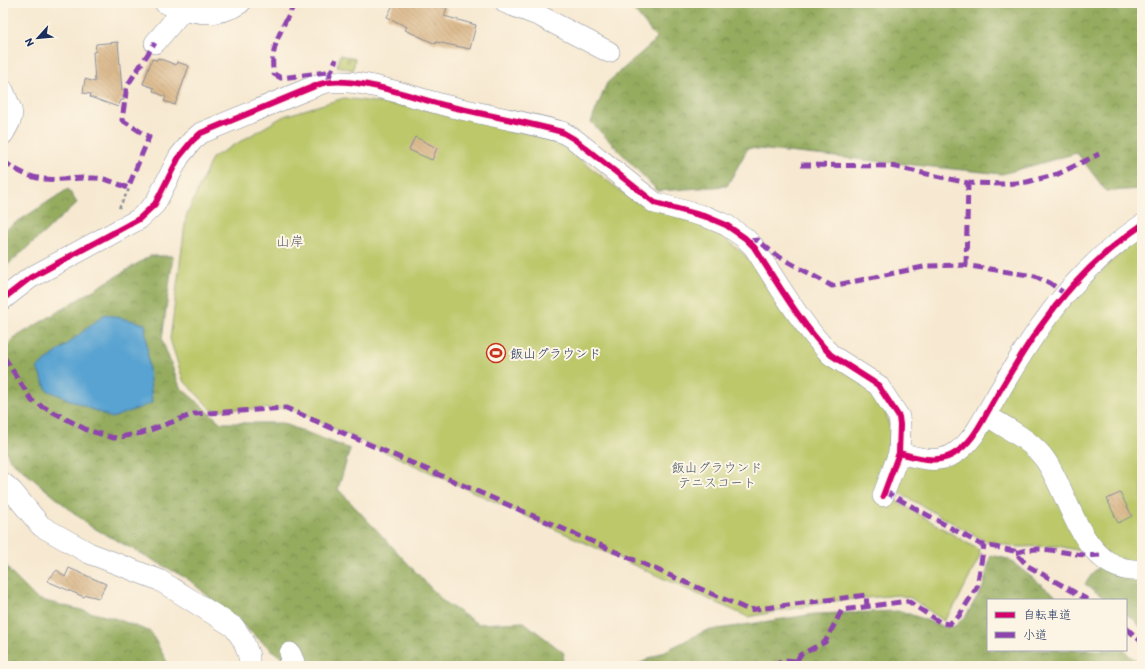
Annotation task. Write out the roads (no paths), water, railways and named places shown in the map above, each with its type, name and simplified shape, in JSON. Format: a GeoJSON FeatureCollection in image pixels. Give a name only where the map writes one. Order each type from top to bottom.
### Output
{"type":"FeatureCollection","features":[{"type":"Feature","properties":{"kind":"street"},"geometry":{"type":"LineString","coordinates":[[155,44],[174,6],[217,13],[229,10],[240,3]]}},
{"type":"Feature","properties":{"kind":"street"},"geometry":{"type":"LineString","coordinates":[[506,3],[540,16],[609,52]]}},
{"type":"Feature","properties":{"kind":"street"},"geometry":{"type":"LineString","coordinates":[[3,299],[30,278],[139,219],[155,204],[179,157],[192,141],[201,133],[330,80],[354,82],[562,132],[574,139],[655,203],[707,216],[732,229],[754,247],[826,350],[878,385],[886,395],[898,417],[900,425],[899,453],[883,496]]}},
{"type":"Feature","properties":{"kind":"street"},"geometry":{"type":"LineString","coordinates":[[3,90],[12,110],[13,119],[3,134]]}},
{"type":"Feature","properties":{"kind":"street"},"geometry":{"type":"LineString","coordinates":[[899,453],[925,460],[950,456],[970,442],[1039,328],[1064,293],[1100,257],[1142,225]]}},
{"type":"Feature","properties":{"kind":"street"},"geometry":{"type":"LineString","coordinates":[[986,415],[1030,444],[1046,461],[1085,538],[1103,559],[1134,571],[1142,570]]}},
{"type":"Feature","properties":{"kind":"street"},"geometry":{"type":"LineString","coordinates":[[3,483],[12,491],[41,526],[89,553],[159,580],[234,627],[243,640],[249,656],[249,666]]}},
{"type":"Feature","properties":{"kind":"water"},"geometry":{"type":"Polygon","coordinates":[[[105,314],[145,324],[152,403],[112,418],[47,390],[37,368],[105,314]]]}},
{"type":"Feature","properties":{"kind":"place","name":"飯山グラウンド"},"geometry":{"type":"Point","coordinates":[496,353]}},
{"type":"Feature","properties":{"kind":"district","name":"山岸"},"geometry":{"type":"Point","coordinates":[290,241]}},
{"type":"Feature","properties":{"kind":"park label","name":"飯山グラウンド テニスコート"},"geometry":{"type":"Point","coordinates":[717,474]}}]}
